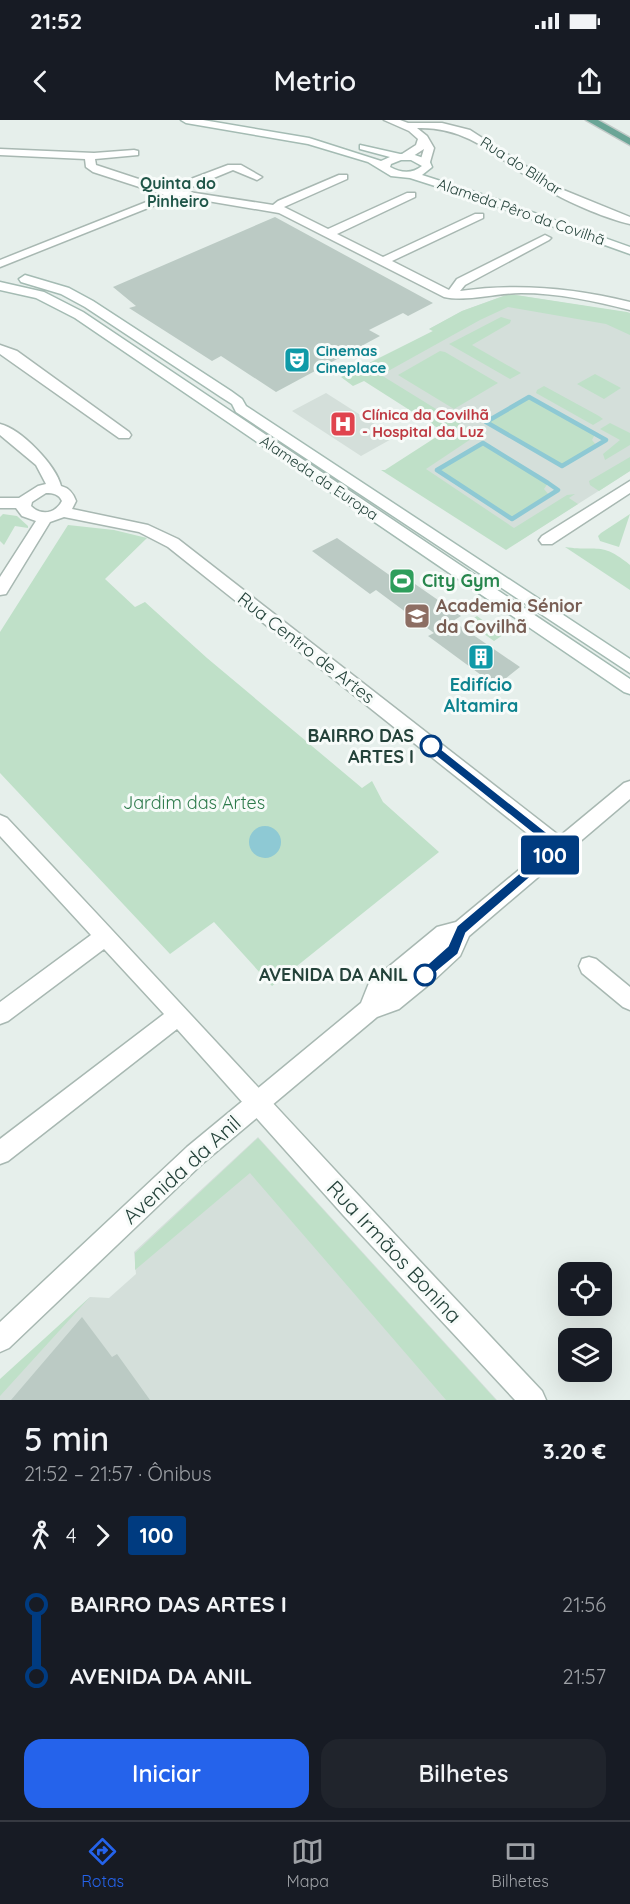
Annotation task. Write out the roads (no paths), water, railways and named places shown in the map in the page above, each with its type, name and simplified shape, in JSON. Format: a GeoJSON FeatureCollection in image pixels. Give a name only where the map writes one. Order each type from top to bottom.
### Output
{"type":"FeatureCollection","features":[{"type":"Feature","properties":{"kind":"main road"},"geometry":{"type":"LineString","coordinates":[[591,120],[625,136],[630,142]]}},
{"type":"Feature","properties":{"kind":"street","name":"Alameda Pêro da Covilhã"},"geometry":{"type":"LineString","coordinates":[[186,120],[309,141],[372,160],[392,173],[410,175],[483,198],[630,251]]}},
{"type":"Feature","properties":{"kind":"street","name":"Alameda Pêro da Covilhã"},"geometry":{"type":"LineString","coordinates":[[230,120],[320,136],[426,164],[461,181],[630,243]]}},
{"type":"Feature","properties":{"kind":"street"},"geometry":{"type":"LineString","coordinates":[[389,120],[409,126],[423,138],[429,148],[426,164]]}},
{"type":"Feature","properties":{"kind":"street","name":"Rua do Bilhar"},"geometry":{"type":"LineString","coordinates":[[409,126],[427,124],[462,130],[475,136],[557,191],[630,221]]}},
{"type":"Feature","properties":{"kind":"street"},"geometry":{"type":"LineString","coordinates":[[385,168],[386,162],[403,157],[422,146],[423,138]]}},
{"type":"Feature","properties":{"kind":"street"},"geometry":{"type":"LineString","coordinates":[[0,152],[90,156],[134,153]]}},
{"type":"Feature","properties":{"kind":"street"},"geometry":{"type":"LineString","coordinates":[[90,156],[91,167],[97,170],[174,194],[276,209],[381,262],[453,294],[513,290],[576,293],[630,306]]}},
{"type":"Feature","properties":{"kind":"street","name":"Alameda Pêro da Covilhã"},"geometry":{"type":"LineString","coordinates":[[410,175],[423,172],[426,164]]}},
{"type":"Feature","properties":{"kind":"street"},"geometry":{"type":"LineString","coordinates":[[0,264],[174,194],[179,187],[232,167],[237,167],[257,177]]}},
{"type":"Feature","properties":{"kind":"street"},"geometry":{"type":"LineString","coordinates":[[276,209],[282,203],[343,177]]}},
{"type":"Feature","properties":{"kind":"street"},"geometry":{"type":"LineString","coordinates":[[327,234],[411,195]]}},
{"type":"Feature","properties":{"kind":"street"},"geometry":{"type":"LineString","coordinates":[[381,262],[479,216]]}},
{"type":"Feature","properties":{"kind":"street"},"geometry":{"type":"LineString","coordinates":[[453,294],[461,282],[545,238]]}},
{"type":"Feature","properties":{"kind":"street","name":"Alameda da Europa"},"geometry":{"type":"LineString","coordinates":[[0,275],[49,285],[89,304],[226,394],[237,402],[241,409],[630,667]]}},
{"type":"Feature","properties":{"kind":"street","name":"Alameda da Europa"},"geometry":{"type":"LineString","coordinates":[[0,286],[40,296],[72,311],[630,688]]}},
{"type":"Feature","properties":{"kind":"street"},"geometry":{"type":"LineString","coordinates":[[0,350],[12,354],[124,435]]}},
{"type":"Feature","properties":{"kind":"street"},"geometry":{"type":"LineString","coordinates":[[0,428],[41,460],[53,478],[54,489]]}},
{"type":"Feature","properties":{"kind":"street"},"geometry":{"type":"LineString","coordinates":[[547,540],[630,486]]}},
{"type":"Feature","properties":{"kind":"street"},"geometry":{"type":"LineString","coordinates":[[0,503],[23,503],[35,492],[54,489],[68,496],[68,506],[53,515],[0,590]]}},
{"type":"Feature","properties":{"kind":"street","name":"Rua Centro de Artes"},"geometry":{"type":"LineString","coordinates":[[23,503],[28,514],[53,515],[143,528],[174,543],[559,847]]}},
{"type":"Feature","properties":{"kind":"street","name":"Avenida da Anil"},"geometry":{"type":"LineString","coordinates":[[0,1339],[195,1155],[370,1009],[392,1002],[425,975],[453,950],[461,930],[630,788]]}},
{"type":"Feature","properties":{"kind":"street"},"geometry":{"type":"LineString","coordinates":[[0,823],[258,1102]]}},
{"type":"Feature","properties":{"kind":"street"},"geometry":{"type":"LineString","coordinates":[[0,1014],[105,937]]}},
{"type":"Feature","properties":{"kind":"street"},"geometry":{"type":"LineString","coordinates":[[589,966],[630,1000]]}},
{"type":"Feature","properties":{"kind":"street"},"geometry":{"type":"LineString","coordinates":[[0,1153],[178,1015]]}},
{"type":"Feature","properties":{"kind":"street","name":"Rua Irmãos Bonina"},"geometry":{"type":"LineString","coordinates":[[258,1102],[352,1208],[533,1400]]}},
{"type":"Feature","properties":{"kind":"water"},"geometry":{"type":"Polygon","coordinates":[[[265,826],[276,831],[281,842],[276,853],[265,858],[254,853],[249,842],[254,831],[265,826]]]}},
{"type":"Feature","properties":{"kind":"waterway"},"geometry":{"type":"LineString","coordinates":[[529,397],[606,440],[562,466],[486,422],[529,397]]}},
{"type":"Feature","properties":{"kind":"waterway"},"geometry":{"type":"LineString","coordinates":[[483,443],[548,483],[558,490],[512,519],[437,470],[483,443]]}},
{"type":"Feature","properties":{"kind":"place","name":"Cinemas Cineplace"},"geometry":{"type":"Point","coordinates":[297,360]}},
{"type":"Feature","properties":{"kind":"place","name":"Clínica da Covilhã - Hospital da Luz"},"geometry":{"type":"Point","coordinates":[343,424]}},
{"type":"Feature","properties":{"kind":"place","name":"City Gym"},"geometry":{"type":"Point","coordinates":[402,581]}},
{"type":"Feature","properties":{"kind":"place","name":"Academia Sénior da Covilhã"},"geometry":{"type":"Point","coordinates":[417,616]}},
{"type":"Feature","properties":{"kind":"place","name":"Edifício Altamira"},"geometry":{"type":"Point","coordinates":[481,657]}},
{"type":"Feature","properties":{"kind":"place","name":"BAIRRO DAS ARTES I"},"geometry":{"type":"Point","coordinates":[431,746]}},
{"type":"Feature","properties":{"kind":"place","name":"AVENIDA DA ANIL"},"geometry":{"type":"Point","coordinates":[425,975]}},
{"type":"Feature","properties":{"kind":"district","name":"Quinta do Pinheiro"},"geometry":{"type":"Point","coordinates":[178,192]}},
{"type":"Feature","properties":{"kind":"park label","name":"Jardim das Artes"},"geometry":{"type":"Point","coordinates":[194,803]}}]}
